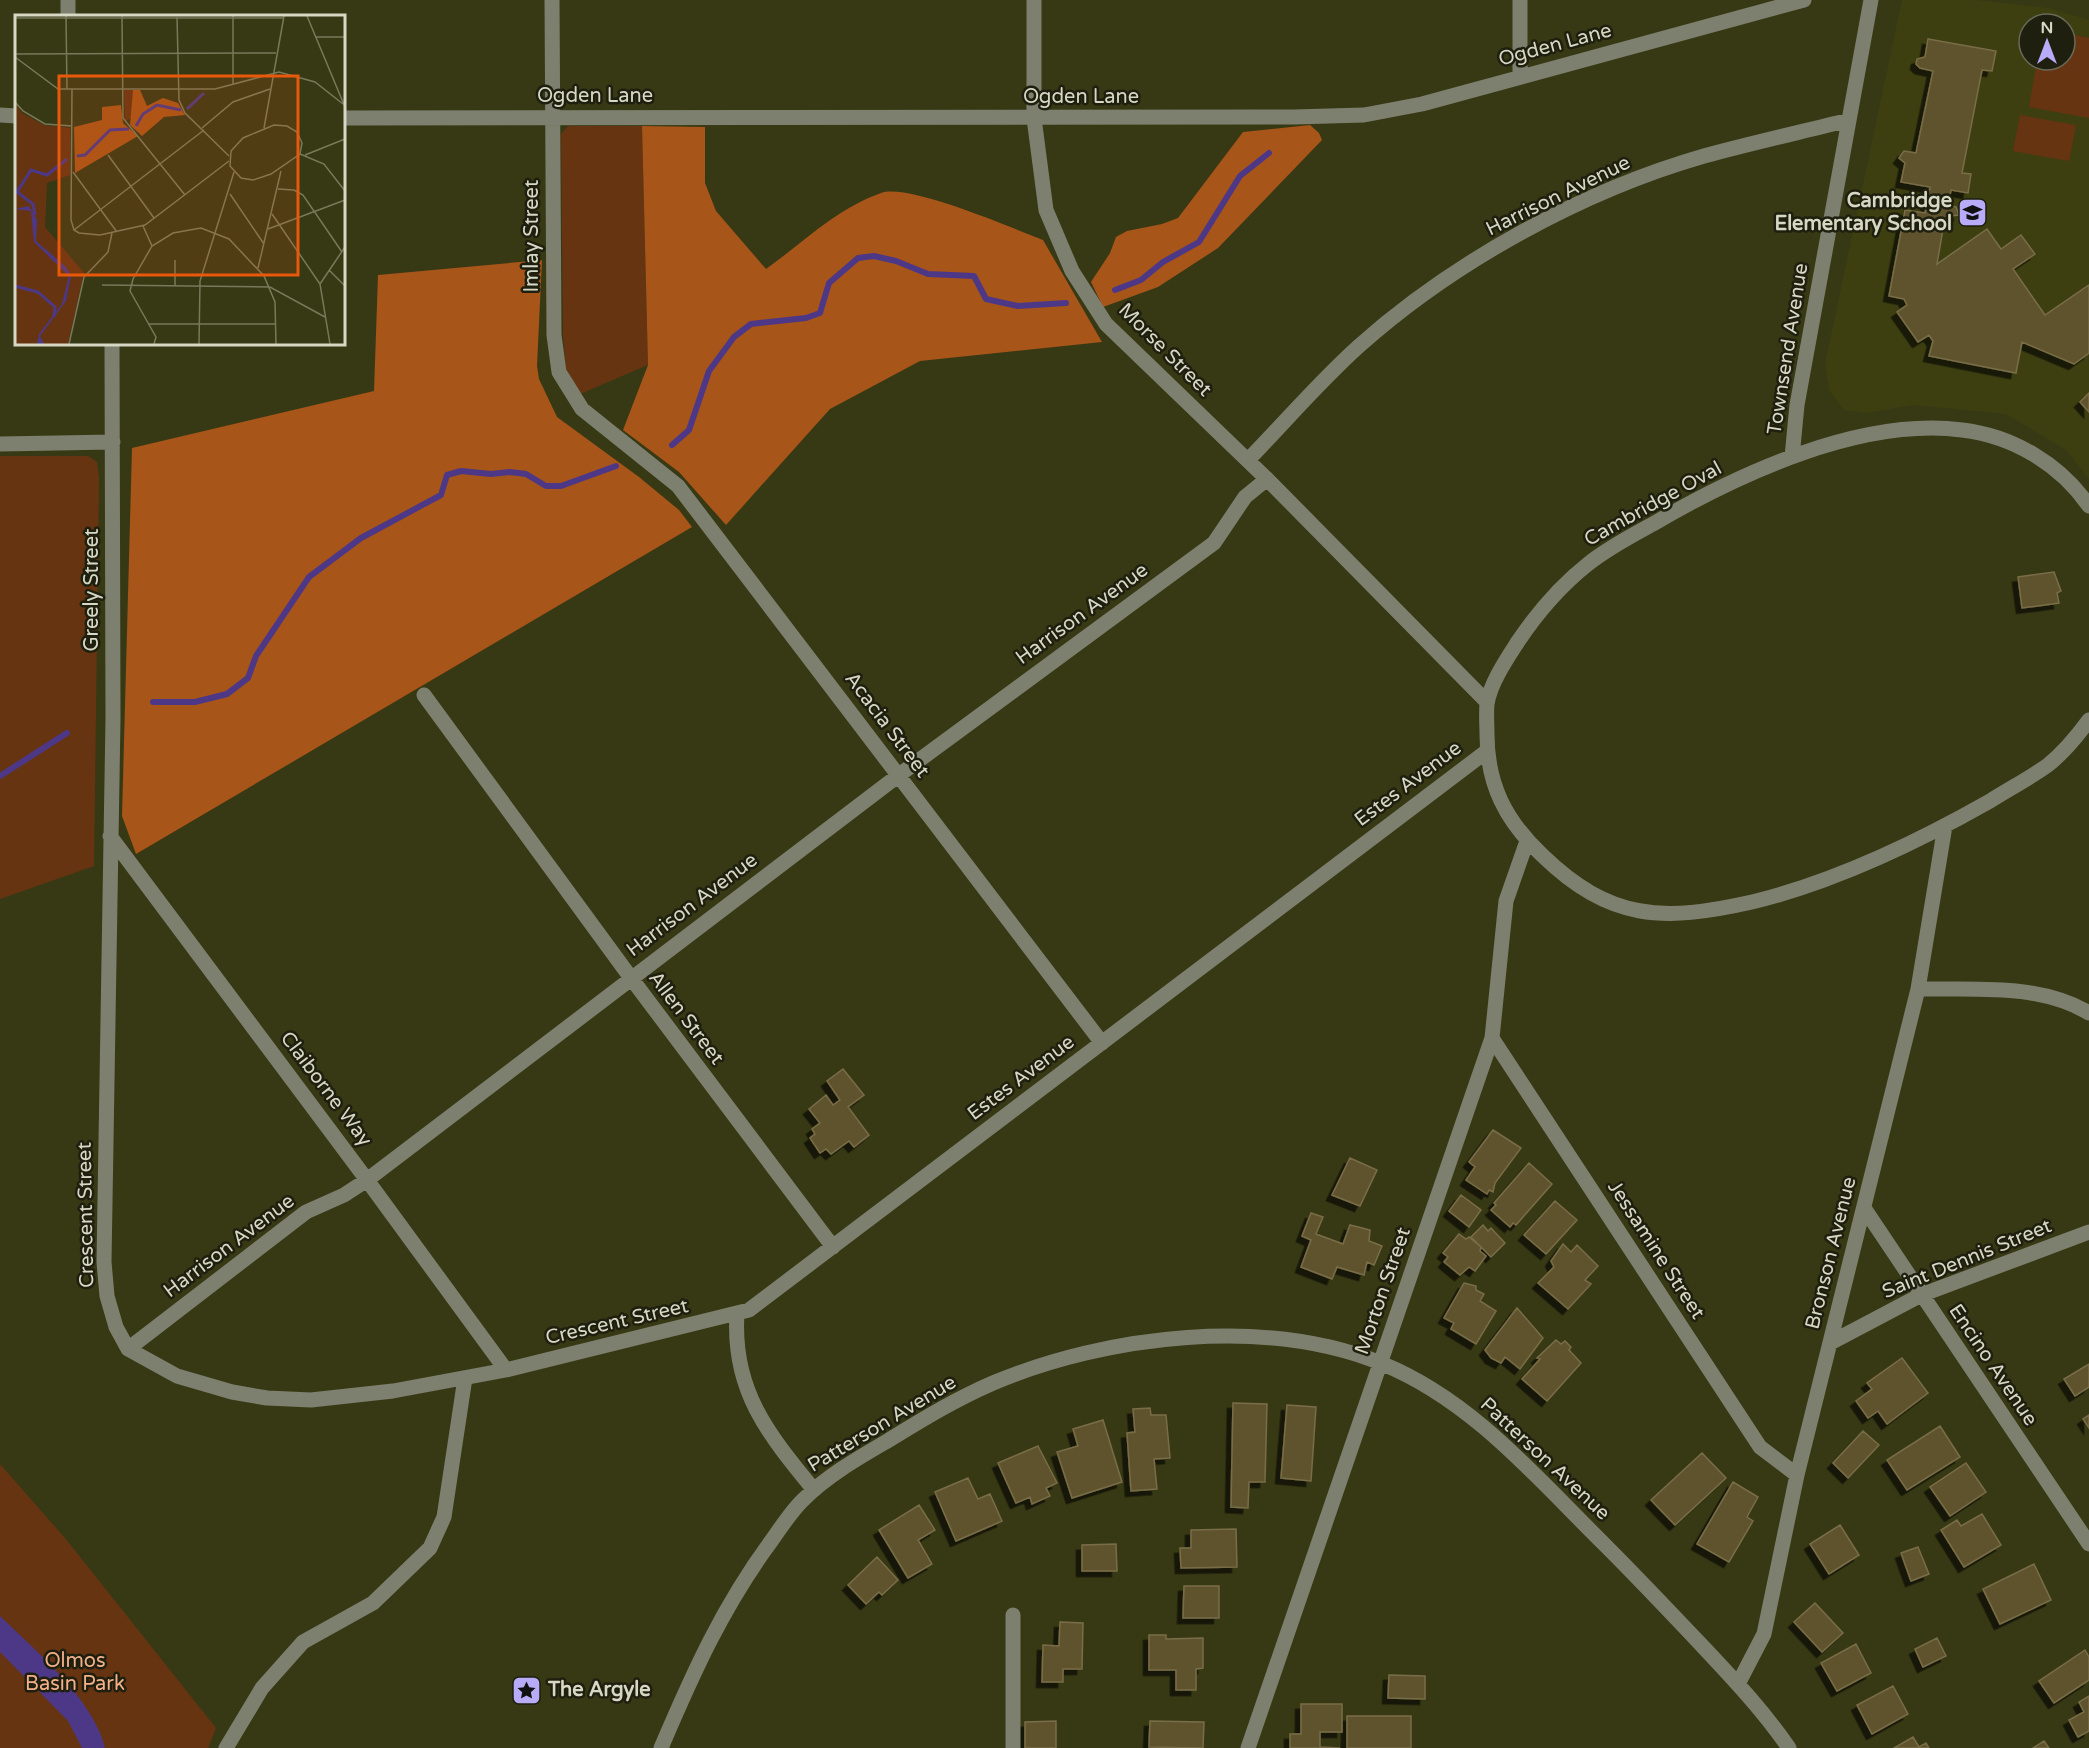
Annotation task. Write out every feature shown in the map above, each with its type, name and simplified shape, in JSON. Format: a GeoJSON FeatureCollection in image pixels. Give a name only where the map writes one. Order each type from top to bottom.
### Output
{"type":"FeatureCollection","features":[{"type":"Feature","properties":{"kind":"street","name":"Imlay Street"},"geometry":{"type":"LineString","coordinates":[[552,0],[554,335],[559,372],[582,409],[624,445]]}},
{"type":"Feature","properties":{"kind":"street","name":"Morse Street"},"geometry":{"type":"LineString","coordinates":[[1034,0],[1034,118],[1046,210],[1072,271],[1106,324],[1267,479]]}},
{"type":"Feature","properties":{"kind":"street"},"geometry":{"type":"LineString","coordinates":[[1520,0],[1520,76]]}},
{"type":"Feature","properties":{"kind":"street","name":"Ogden Lane"},"geometry":{"type":"LineString","coordinates":[[345,117],[1034,118],[1364,115],[1422,104],[1804,0]]}},
{"type":"Feature","properties":{"kind":"street","name":"Townsend Avenue"},"geometry":{"type":"LineString","coordinates":[[1792,457],[1797,405],[1870,0]]}},
{"type":"Feature","properties":{"kind":"street"},"geometry":{"type":"LineString","coordinates":[[0,115],[15,116]]}},
{"type":"Feature","properties":{"kind":"street","name":"Harrison Avenue"},"geometry":{"type":"LineString","coordinates":[[1248,460],[1359,346],[1437,285],[1521,233],[1610,190],[1702,157],[1850,120]]}},
{"type":"Feature","properties":{"kind":"street","name":"Greely Street"},"geometry":{"type":"LineString","coordinates":[[110,836],[112,345]]}},
{"type":"Feature","properties":{"kind":"street","name":"Cambridge Oval"},"geometry":{"type":"LineString","coordinates":[[2089,506],[2079,492],[2050,465],[2034,455],[1999,438],[1961,429],[1881,432],[1792,457],[1702,495],[1588,564],[1566,583],[1527,628],[1507,658],[1487,702],[1487,751],[1496,795],[1527,841],[1565,878],[1590,896],[1631,910],[1665,916],[1725,908],[1771,897],[1859,865],[1945,826],[2050,763],[2089,720]]}},
{"type":"Feature","properties":{"kind":"street"},"geometry":{"type":"LineString","coordinates":[[0,444],[112,442]]}},
{"type":"Feature","properties":{"kind":"street","name":"Acacia Street"},"geometry":{"type":"LineString","coordinates":[[624,445],[678,486],[1102,1043]]}},
{"type":"Feature","properties":{"kind":"street"},"geometry":{"type":"LineString","coordinates":[[1267,479],[1487,702]]}},
{"type":"Feature","properties":{"kind":"street","name":"Harrison Avenue"},"geometry":{"type":"LineString","coordinates":[[128,1349],[306,1212],[344,1195],[367,1180],[899,775],[1214,543],[1245,497],[1267,479]]}},
{"type":"Feature","properties":{"kind":"street","name":"Allen Street"},"geometry":{"type":"LineString","coordinates":[[424,696],[832,1247]]}},
{"type":"Feature","properties":{"kind":"street","name":"Estes Avenue"},"geometry":{"type":"LineString","coordinates":[[737,1314],[749,1310],[1487,751]]}},
{"type":"Feature","properties":{"kind":"street","name":"Bronson Avenue"},"geometry":{"type":"LineString","coordinates":[[1738,1684],[1764,1634],[1797,1475],[1918,989],[1945,826]]}},
{"type":"Feature","properties":{"kind":"street","name":"Claiborne Way"},"geometry":{"type":"LineString","coordinates":[[110,836],[506,1370]]}},
{"type":"Feature","properties":{"kind":"street","name":"Crescent Street"},"geometry":{"type":"LineString","coordinates":[[110,836],[104,1262],[107,1296],[116,1327],[128,1349]]}},
{"type":"Feature","properties":{"kind":"street","name":"Morton Street"},"geometry":{"type":"LineString","coordinates":[[1248,1748],[1492,1038],[1506,901],[1527,841]]}},
{"type":"Feature","properties":{"kind":"street"},"geometry":{"type":"LineString","coordinates":[[1918,989],[2004,990],[2033,994],[2075,1005],[2089,1013]]}},
{"type":"Feature","properties":{"kind":"street","name":"Jessamine Street"},"geometry":{"type":"LineString","coordinates":[[1492,1038],[1760,1447],[1797,1475]]}},
{"type":"Feature","properties":{"kind":"street","name":"Encino Avenue"},"geometry":{"type":"LineString","coordinates":[[1864,1209],[2089,1544]]}},
{"type":"Feature","properties":{"kind":"street","name":"Saint Dennis Street"},"geometry":{"type":"LineString","coordinates":[[1830,1343],[1921,1295],[2089,1232]]}},
{"type":"Feature","properties":{"kind":"street"},"geometry":{"type":"LineString","coordinates":[[737,1314],[735,1338],[739,1369],[754,1407],[783,1452],[814,1490]]}},
{"type":"Feature","properties":{"kind":"street","name":"Crescent Street"},"geometry":{"type":"LineString","coordinates":[[465,1378],[737,1314]]}},
{"type":"Feature","properties":{"kind":"street","name":"Patterson Avenue"},"geometry":{"type":"LineString","coordinates":[[661,1748],[700,1657],[728,1604],[801,1500],[854,1461],[939,1409],[995,1383],[1053,1362],[1146,1342],[1239,1335],[1298,1340],[1340,1348],[1408,1375],[1449,1400],[1487,1429],[1648,1587],[1770,1719],[1789,1748]]}},
{"type":"Feature","properties":{"kind":"street"},"geometry":{"type":"LineString","coordinates":[[128,1349],[177,1376],[232,1392],[267,1398],[311,1400],[354,1397],[465,1378],[444,1517],[430,1548],[373,1603],[303,1642],[262,1688],[226,1748]]}},
{"type":"Feature","properties":{"kind":"street"},"geometry":{"type":"LineString","coordinates":[[1012,1616],[1012,1748]]}},
{"type":"Feature","properties":{"kind":"shaded area","name":"Cambridge Elementary School"},"geometry":{"type":"Polygon","coordinates":[[[1902,0],[1977,0],[2048,8],[2062,12],[2017,12],[2017,72],[2077,72],[2077,16],[2089,20],[2089,479],[2066,450],[2006,414],[1913,405],[1867,413],[1844,410],[1829,390],[1825,364],[1902,0]]]}},
{"type":"Feature","properties":{"kind":"shaded area"},"geometry":{"type":"Polygon","coordinates":[[[1310,125],[1319,133],[1322,140],[1218,248],[1158,287],[1103,307],[1091,282],[1110,253],[1116,237],[1127,231],[1162,224],[1178,218],[1243,132],[1310,125]]]}},
{"type":"Feature","properties":{"kind":"shaded area"},"geometry":{"type":"Polygon","coordinates":[[[642,126],[705,127],[705,183],[716,211],[766,269],[849,208],[881,193],[914,194],[960,208],[1043,240],[1102,342],[920,361],[830,409],[726,525],[679,472],[623,430],[648,365],[642,126]]]}},
{"type":"Feature","properties":{"kind":"shaded area"},"geometry":{"type":"Polygon","coordinates":[[[542,260],[537,366],[539,379],[557,417],[639,477],[679,510],[692,527],[136,854],[122,816],[132,448],[374,391],[378,275],[542,260]]]}},
{"type":"Feature","properties":{"kind":"shaded area"},"geometry":{"type":"Polygon","coordinates":[[[0,1616],[46,1660],[76,1694],[99,1730],[105,1748],[82,1748],[68,1721],[0,1652],[0,1616]]]}},
{"type":"Feature","properties":{"kind":"green space"},"geometry":{"type":"Polygon","coordinates":[[[2077,36],[2089,38],[2089,118],[2029,107],[2035,72],[2077,72],[2077,36]]]}},
{"type":"Feature","properties":{"kind":"green space"},"geometry":{"type":"Polygon","coordinates":[[[2020,115],[2076,125],[2069,161],[2013,151],[2020,115]]]}},
{"type":"Feature","properties":{"kind":"green space"},"geometry":{"type":"Polygon","coordinates":[[[568,126],[642,126],[648,365],[580,394],[566,368],[563,334],[561,134],[568,126]]]}},
{"type":"Feature","properties":{"kind":"green space"},"geometry":{"type":"Polygon","coordinates":[[[0,456],[88,456],[97,462],[99,478],[94,866],[0,899],[0,456]]]}},
{"type":"Feature","properties":{"kind":"green space","name":"Olmos Basin Park"},"geometry":{"type":"Polygon","coordinates":[[[0,1464],[65,1538],[216,1728],[208,1748],[0,1748],[0,1464]]]}},
{"type":"Feature","properties":{"kind":"building"},"geometry":{"type":"Polygon","coordinates":[[[1928,39],[1996,51],[1992,71],[1982,70],[1962,173],[1971,174],[1968,193],[1951,190],[1948,205],[1956,207],[1959,215],[1949,216],[1947,229],[1943,229],[1937,264],[1987,229],[2001,249],[2021,235],[2035,254],[2013,269],[2045,315],[2089,285],[2089,353],[2074,364],[2022,342],[2016,373],[1929,356],[1933,341],[1929,335],[1918,342],[1897,312],[1907,305],[1904,299],[1889,296],[1905,210],[1925,213],[1930,187],[1901,182],[1905,163],[1899,158],[1904,151],[1916,153],[1933,71],[1920,68],[1916,64],[1917,59],[1925,57],[1928,39]]]}},
{"type":"Feature","properties":{"kind":"building"},"geometry":{"type":"Polygon","coordinates":[[[2089,393],[2089,412],[2080,402],[2089,393]]]}},
{"type":"Feature","properties":{"kind":"building"},"geometry":{"type":"Polygon","coordinates":[[[2054,572],[2061,591],[2057,593],[2059,603],[2022,608],[2018,577],[2054,572]]]}},
{"type":"Feature","properties":{"kind":"building"},"geometry":{"type":"Polygon","coordinates":[[[843,1069],[864,1095],[848,1107],[869,1135],[854,1147],[849,1141],[831,1154],[826,1149],[820,1153],[810,1138],[815,1134],[812,1129],[820,1123],[809,1109],[826,1095],[833,1105],[840,1100],[827,1081],[843,1069]]]}},
{"type":"Feature","properties":{"kind":"building"},"geometry":{"type":"Polygon","coordinates":[[[1493,1130],[1521,1148],[1495,1183],[1493,1192],[1489,1190],[1487,1194],[1466,1180],[1475,1167],[1469,1162],[1493,1130]]]}},
{"type":"Feature","properties":{"kind":"building"},"geometry":{"type":"Polygon","coordinates":[[[1350,1158],[1377,1170],[1360,1206],[1332,1195],[1350,1158]]]}},
{"type":"Feature","properties":{"kind":"building"},"geometry":{"type":"Polygon","coordinates":[[[1529,1163],[1552,1184],[1516,1225],[1513,1223],[1510,1227],[1491,1210],[1496,1205],[1494,1203],[1529,1163]]]}},
{"type":"Feature","properties":{"kind":"building"},"geometry":{"type":"Polygon","coordinates":[[[1461,1195],[1481,1210],[1469,1227],[1449,1211],[1461,1195]]]}},
{"type":"Feature","properties":{"kind":"building"},"geometry":{"type":"Polygon","coordinates":[[[1555,1201],[1577,1220],[1546,1254],[1524,1235],[1555,1201]]]}},
{"type":"Feature","properties":{"kind":"building"},"geometry":{"type":"Polygon","coordinates":[[[1311,1213],[1323,1217],[1316,1234],[1343,1244],[1350,1225],[1370,1230],[1369,1241],[1382,1246],[1374,1265],[1367,1262],[1364,1275],[1337,1267],[1332,1279],[1301,1267],[1311,1240],[1302,1236],[1311,1213]]]}},
{"type":"Feature","properties":{"kind":"building"},"geometry":{"type":"Polygon","coordinates":[[[1483,1225],[1488,1231],[1491,1228],[1505,1243],[1491,1257],[1471,1237],[1483,1225]]]}},
{"type":"Feature","properties":{"kind":"building"},"geometry":{"type":"Polygon","coordinates":[[[1459,1234],[1466,1239],[1469,1237],[1481,1247],[1480,1251],[1486,1256],[1475,1271],[1469,1267],[1460,1275],[1444,1262],[1448,1257],[1443,1253],[1459,1234]]]}},
{"type":"Feature","properties":{"kind":"building"},"geometry":{"type":"Polygon","coordinates":[[[1563,1244],[1571,1252],[1577,1245],[1598,1266],[1585,1280],[1591,1284],[1568,1309],[1538,1283],[1554,1267],[1551,1261],[1563,1244]]]}},
{"type":"Feature","properties":{"kind":"building"},"geometry":{"type":"Polygon","coordinates":[[[1464,1283],[1476,1286],[1476,1290],[1484,1294],[1480,1301],[1496,1311],[1476,1344],[1451,1329],[1454,1323],[1444,1318],[1464,1283]]]}},
{"type":"Feature","properties":{"kind":"building"},"geometry":{"type":"Polygon","coordinates":[[[1517,1308],[1543,1338],[1520,1369],[1505,1357],[1501,1363],[1491,1358],[1485,1350],[1517,1308]]]}},
{"type":"Feature","properties":{"kind":"building"},"geometry":{"type":"Polygon","coordinates":[[[1556,1340],[1561,1344],[1565,1341],[1571,1347],[1569,1350],[1581,1363],[1547,1401],[1522,1379],[1540,1359],[1537,1358],[1556,1340]]]}},
{"type":"Feature","properties":{"kind":"building"},"geometry":{"type":"Polygon","coordinates":[[[1902,1358],[1928,1393],[1887,1424],[1878,1411],[1868,1418],[1856,1401],[1872,1389],[1867,1383],[1902,1358]]]}},
{"type":"Feature","properties":{"kind":"building"},"geometry":{"type":"Polygon","coordinates":[[[2089,1364],[2089,1387],[2075,1396],[2064,1379],[2089,1364]]]}},
{"type":"Feature","properties":{"kind":"building"},"geometry":{"type":"Polygon","coordinates":[[[1233,1403],[1267,1404],[1265,1482],[1249,1482],[1248,1508],[1231,1507],[1233,1403]]]}},
{"type":"Feature","properties":{"kind":"building"},"geometry":{"type":"Polygon","coordinates":[[[1287,1405],[1316,1407],[1311,1481],[1281,1478],[1287,1405]]]}},
{"type":"Feature","properties":{"kind":"building"},"geometry":{"type":"Polygon","coordinates":[[[1150,1408],[1151,1415],[1166,1415],[1170,1458],[1154,1459],[1157,1489],[1131,1491],[1127,1433],[1135,1432],[1133,1409],[1150,1408]]]}},
{"type":"Feature","properties":{"kind":"building"},"geometry":{"type":"Polygon","coordinates":[[[2089,1415],[2089,1428],[2083,1419],[2089,1415]]]}},
{"type":"Feature","properties":{"kind":"building"},"geometry":{"type":"Polygon","coordinates":[[[1103,1420],[1122,1482],[1072,1498],[1057,1452],[1078,1446],[1073,1429],[1103,1420]]]}},
{"type":"Feature","properties":{"kind":"building"},"geometry":{"type":"Polygon","coordinates":[[[1940,1426],[1960,1457],[1907,1490],[1887,1460],[1940,1426]]]}},
{"type":"Feature","properties":{"kind":"building"},"geometry":{"type":"Polygon","coordinates":[[[1863,1431],[1879,1445],[1848,1478],[1833,1463],[1863,1431]]]}},
{"type":"Feature","properties":{"kind":"building"},"geometry":{"type":"Polygon","coordinates":[[[1038,1446],[1057,1483],[1046,1488],[1050,1496],[1032,1504],[1030,1497],[1016,1503],[998,1463],[1038,1446]]]}},
{"type":"Feature","properties":{"kind":"building"},"geometry":{"type":"Polygon","coordinates":[[[1702,1453],[1726,1478],[1675,1525],[1651,1500],[1702,1453]]]}},
{"type":"Feature","properties":{"kind":"building"},"geometry":{"type":"Polygon","coordinates":[[[1966,1463],[1986,1492],[1950,1516],[1930,1487],[1966,1463]]]}},
{"type":"Feature","properties":{"kind":"building"},"geometry":{"type":"Polygon","coordinates":[[[968,1478],[978,1499],[990,1494],[1002,1521],[956,1541],[935,1492],[968,1478]]]}},
{"type":"Feature","properties":{"kind":"building"},"geometry":{"type":"Polygon","coordinates":[[[1733,1482],[1758,1497],[1747,1517],[1753,1521],[1729,1562],[1697,1544],[1733,1482]]]}},
{"type":"Feature","properties":{"kind":"building"},"geometry":{"type":"Polygon","coordinates":[[[919,1505],[935,1530],[918,1540],[932,1564],[908,1578],[879,1530],[919,1505]]]}},
{"type":"Feature","properties":{"kind":"building"},"geometry":{"type":"Polygon","coordinates":[[[1982,1514],[2001,1545],[1964,1567],[1941,1530],[1957,1520],[1961,1526],[1982,1514]]]}},
{"type":"Feature","properties":{"kind":"building"},"geometry":{"type":"Polygon","coordinates":[[[1840,1525],[1859,1555],[1829,1574],[1810,1544],[1840,1525]]]}},
{"type":"Feature","properties":{"kind":"building"},"geometry":{"type":"Polygon","coordinates":[[[1236,1529],[1237,1567],[1181,1568],[1180,1548],[1191,1548],[1191,1530],[1236,1529]]]}},
{"type":"Feature","properties":{"kind":"building"},"geometry":{"type":"Polygon","coordinates":[[[1116,1544],[1117,1571],[1082,1571],[1082,1545],[1116,1544]]]}},
{"type":"Feature","properties":{"kind":"building"},"geometry":{"type":"Polygon","coordinates":[[[1918,1547],[1929,1574],[1911,1581],[1901,1553],[1918,1547]]]}},
{"type":"Feature","properties":{"kind":"building"},"geometry":{"type":"Polygon","coordinates":[[[877,1557],[898,1580],[882,1595],[879,1592],[866,1604],[848,1585],[877,1557]]]}},
{"type":"Feature","properties":{"kind":"building"},"geometry":{"type":"Polygon","coordinates":[[[2034,1564],[2051,1600],[2000,1624],[1983,1589],[2034,1564]]]}},
{"type":"Feature","properties":{"kind":"building"},"geometry":{"type":"Polygon","coordinates":[[[1184,1586],[1219,1586],[1219,1618],[1183,1618],[1184,1586]]]}},
{"type":"Feature","properties":{"kind":"building"},"geometry":{"type":"Polygon","coordinates":[[[1815,1603],[1843,1633],[1822,1652],[1794,1622],[1815,1603]]]}},
{"type":"Feature","properties":{"kind":"building"},"geometry":{"type":"Polygon","coordinates":[[[1060,1622],[1083,1623],[1082,1669],[1063,1669],[1063,1682],[1042,1682],[1043,1645],[1059,1646],[1060,1622]]]}},
{"type":"Feature","properties":{"kind":"building"},"geometry":{"type":"Polygon","coordinates":[[[1149,1635],[1166,1635],[1166,1639],[1203,1638],[1203,1668],[1196,1669],[1196,1690],[1176,1690],[1176,1670],[1149,1670],[1149,1635]]]}},
{"type":"Feature","properties":{"kind":"building"},"geometry":{"type":"Polygon","coordinates":[[[1937,1638],[1946,1656],[1923,1667],[1915,1649],[1937,1638]]]}},
{"type":"Feature","properties":{"kind":"building"},"geometry":{"type":"Polygon","coordinates":[[[1856,1644],[1871,1673],[1837,1691],[1821,1663],[1856,1644]]]}},
{"type":"Feature","properties":{"kind":"building"},"geometry":{"type":"Polygon","coordinates":[[[2085,1650],[2089,1657],[2089,1680],[2054,1703],[2039,1681],[2085,1650]]]}},
{"type":"Feature","properties":{"kind":"building"},"geometry":{"type":"Polygon","coordinates":[[[1389,1675],[1425,1676],[1425,1699],[1388,1698],[1389,1675]]]}},
{"type":"Feature","properties":{"kind":"building"},"geometry":{"type":"Polygon","coordinates":[[[1893,1686],[1908,1714],[1872,1734],[1857,1705],[1893,1686]]]}},
{"type":"Feature","properties":{"kind":"building"},"geometry":{"type":"Polygon","coordinates":[[[2089,1696],[2089,1731],[2078,1737],[2069,1720],[2084,1712],[2079,1702],[2089,1696]]]}},
{"type":"Feature","properties":{"kind":"building"},"geometry":{"type":"Polygon","coordinates":[[[1301,1704],[1342,1704],[1342,1732],[1320,1732],[1320,1747],[1340,1748],[1290,1748],[1290,1734],[1301,1734],[1301,1704]]]}},
{"type":"Feature","properties":{"kind":"building"},"geometry":{"type":"Polygon","coordinates":[[[1347,1716],[1411,1716],[1411,1748],[1347,1748],[1347,1716]]]}},
{"type":"Feature","properties":{"kind":"building"},"geometry":{"type":"Polygon","coordinates":[[[1056,1721],[1056,1748],[1025,1748],[1025,1722],[1056,1721]]]}},
{"type":"Feature","properties":{"kind":"building"},"geometry":{"type":"Polygon","coordinates":[[[1150,1721],[1204,1722],[1203,1748],[1149,1747],[1150,1721]]]}},
{"type":"Feature","properties":{"kind":"building"},"geometry":{"type":"Polygon","coordinates":[[[1913,1737],[1919,1747],[1926,1743],[1929,1748],[1894,1748],[1913,1737]]]}},
{"type":"Feature","properties":{"kind":"building"},"geometry":{"type":"Polygon","coordinates":[[[2044,1741],[2049,1748],[2033,1748],[2044,1741]]]}},
{"type":"Feature","properties":{"kind":"waterway"},"geometry":{"type":"LineString","coordinates":[[1115,290],[1141,280],[1163,262],[1199,242],[1240,176],[1269,153]]}},
{"type":"Feature","properties":{"kind":"waterway"},"geometry":{"type":"LineString","coordinates":[[672,445],[689,430],[709,371],[734,337],[751,324],[806,318],[820,313],[829,283],[858,258],[874,256],[896,261],[928,274],[974,276],[986,299],[1018,306],[1066,303]]}},
{"type":"Feature","properties":{"kind":"waterway"},"geometry":{"type":"LineString","coordinates":[[153,702],[195,702],[227,694],[248,678],[256,656],[309,577],[361,538],[441,495],[447,475],[461,471],[491,474],[510,472],[526,474],[546,486],[561,486],[616,466]]}},
{"type":"Feature","properties":{"kind":"waterway"},"geometry":{"type":"LineString","coordinates":[[0,776],[67,733]]}},
{"type":"Feature","properties":{"kind":"place","name":"Cambridge Elementary School"},"geometry":{"type":"Point","coordinates":[1973,212]}},
{"type":"Feature","properties":{"kind":"place","name":"The Argyle"},"geometry":{"type":"Point","coordinates":[527,1690]}}]}
